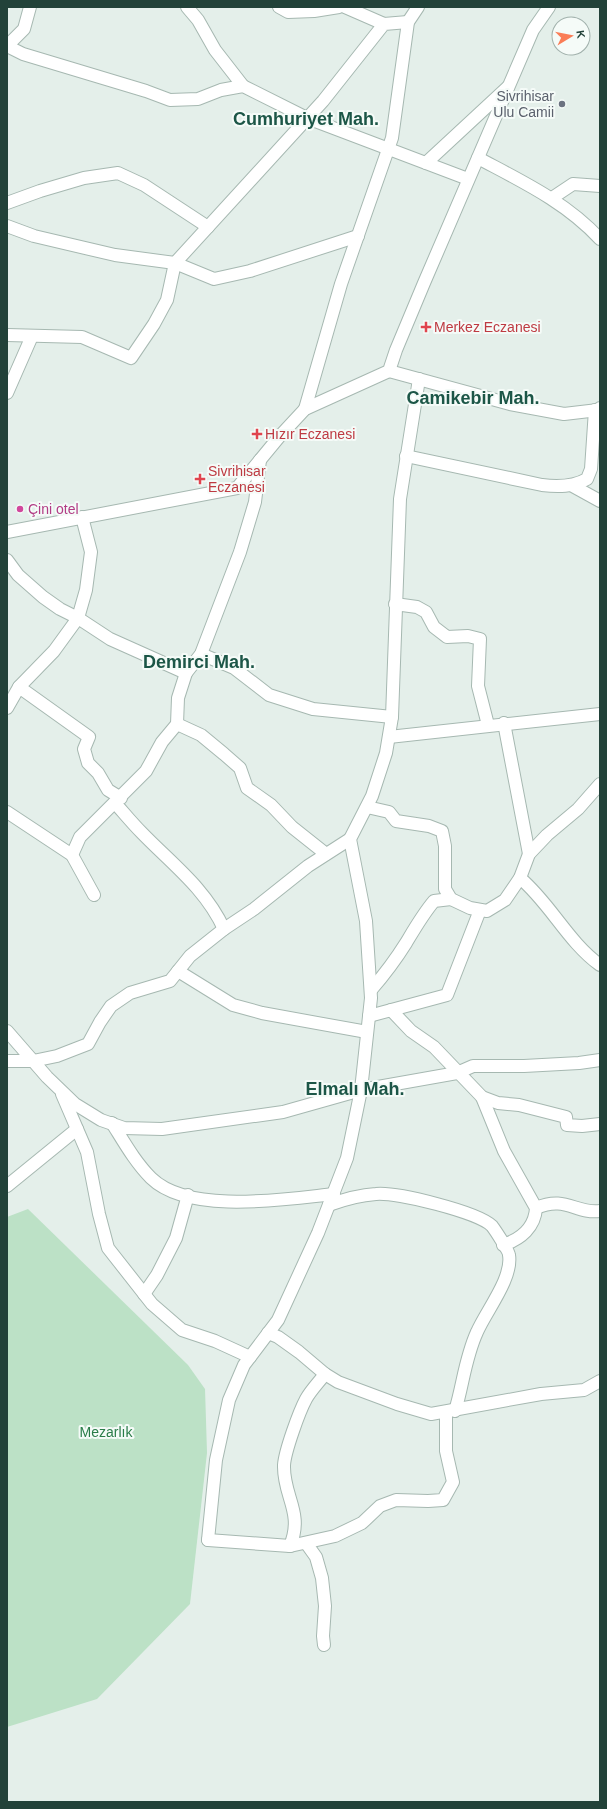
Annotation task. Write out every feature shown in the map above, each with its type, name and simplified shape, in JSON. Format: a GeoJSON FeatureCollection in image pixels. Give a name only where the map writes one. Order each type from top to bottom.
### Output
{"type":"FeatureCollection","features":[{"type":"Feature","properties":{"kind":"street"},"geometry":{"type":"LineString","coordinates":[[30,7],[24,29],[7,46],[23,54],[146,90],[170,100],[198,99],[221,90],[242,86]]}},
{"type":"Feature","properties":{"kind":"street"},"geometry":{"type":"LineString","coordinates":[[188,7],[198,20],[215,50],[242,86],[307,118],[468,179]]}},
{"type":"Feature","properties":{"kind":"street"},"geometry":{"type":"LineString","coordinates":[[279,7],[288,12],[314,11],[339,7]]}},
{"type":"Feature","properties":{"kind":"street"},"geometry":{"type":"LineString","coordinates":[[345,7],[384,24],[408,22]]}},
{"type":"Feature","properties":{"kind":"street"},"geometry":{"type":"LineString","coordinates":[[305,409],[342,284],[392,138],[408,22],[418,7]]}},
{"type":"Feature","properties":{"kind":"street"},"geometry":{"type":"LineString","coordinates":[[389,371],[396,350],[468,179],[533,30],[549,7]]}},
{"type":"Feature","properties":{"kind":"street"},"geometry":{"type":"LineString","coordinates":[[7,335],[82,336],[131,358],[154,324],[166,300],[175,263],[307,118],[384,24]]}},
{"type":"Feature","properties":{"kind":"street"},"geometry":{"type":"LineString","coordinates":[[426,163],[508,87]]}},
{"type":"Feature","properties":{"kind":"street"},"geometry":{"type":"LineString","coordinates":[[478,158],[552,198],[600,239]]}},
{"type":"Feature","properties":{"kind":"street"},"geometry":{"type":"LineString","coordinates":[[7,203],[40,191],[84,178],[118,173],[144,185],[208,226]]}},
{"type":"Feature","properties":{"kind":"street"},"geometry":{"type":"LineString","coordinates":[[552,198],[573,184],[600,186]]}},
{"type":"Feature","properties":{"kind":"street"},"geometry":{"type":"LineString","coordinates":[[7,226],[34,236],[115,255],[175,263],[214,279],[250,271],[358,236]]}},
{"type":"Feature","properties":{"kind":"street"},"geometry":{"type":"LineString","coordinates":[[7,393],[32,336]]}},
{"type":"Feature","properties":{"kind":"street"},"geometry":{"type":"LineString","coordinates":[[7,532],[237,488],[279,436],[305,409],[389,371],[510,404],[564,414],[597,409],[591,469],[587,479],[579,484],[560,487],[542,485],[406,456]]}},
{"type":"Feature","properties":{"kind":"street"},"geometry":{"type":"LineString","coordinates":[[7,1061],[33,1061],[57,1056],[88,1044],[111,1006],[130,993],[170,982],[190,956],[224,929],[254,909],[282,885],[350,839],[372,796],[386,753],[392,717],[400,499],[419,379]]}},
{"type":"Feature","properties":{"kind":"street"},"geometry":{"type":"LineString","coordinates":[[72,854],[80,837],[146,771],[162,742],[177,724],[178,698],[186,673],[201,654],[240,552],[255,502],[260,460]]}},
{"type":"Feature","properties":{"kind":"street"},"geometry":{"type":"LineString","coordinates":[[572,485],[600,501]]}},
{"type":"Feature","properties":{"kind":"street"},"geometry":{"type":"LineString","coordinates":[[7,708],[19,687],[54,651],[78,618],[86,590],[91,552],[82,517]]}},
{"type":"Feature","properties":{"kind":"street"},"geometry":{"type":"LineString","coordinates":[[7,560],[18,575],[43,597],[60,609],[78,618],[110,639],[186,673]]}},
{"type":"Feature","properties":{"kind":"street"},"geometry":{"type":"LineString","coordinates":[[395,604],[417,607],[426,612],[434,627],[447,637],[468,636],[480,639],[478,686],[488,725]]}},
{"type":"Feature","properties":{"kind":"street"},"geometry":{"type":"LineString","coordinates":[[201,654],[234,668],[268,695],[314,709],[392,717]]}},
{"type":"Feature","properties":{"kind":"street"},"geometry":{"type":"LineString","coordinates":[[19,687],[89,737],[84,749],[88,762],[98,773],[108,790],[118,800],[142,833],[202,892],[224,929]]}},
{"type":"Feature","properties":{"kind":"street"},"geometry":{"type":"LineString","coordinates":[[389,737],[504,723],[600,714]]}},
{"type":"Feature","properties":{"kind":"street"},"geometry":{"type":"LineString","coordinates":[[504,723],[529,854]]}},
{"type":"Feature","properties":{"kind":"street"},"geometry":{"type":"LineString","coordinates":[[177,724],[201,735],[224,754],[240,768],[247,788],[271,805],[292,827],[326,854]]}},
{"type":"Feature","properties":{"kind":"street"},"geometry":{"type":"LineString","coordinates":[[371,990],[384,975],[406,943],[418,922],[434,901],[451,899],[470,908],[487,910],[505,900],[520,878],[529,854],[547,835],[578,809],[600,784]]}},
{"type":"Feature","properties":{"kind":"street"},"geometry":{"type":"LineString","coordinates":[[367,807],[389,812],[396,821],[429,826],[442,831],[445,846],[444,888],[451,899]]}},
{"type":"Feature","properties":{"kind":"street"},"geometry":{"type":"LineString","coordinates":[[7,812],[72,854],[94,895]]}},
{"type":"Feature","properties":{"kind":"street"},"geometry":{"type":"LineString","coordinates":[[112,1123],[136,1161],[152,1179],[175,1192],[240,1203],[331,1199],[350,1198],[377,1194],[402,1195],[440,1205],[474,1217],[492,1226],[509,1254],[507,1277],[477,1332],[466,1359],[462,1388],[450,1412],[446,1452],[453,1482],[443,1500],[396,1500],[380,1506],[362,1523],[335,1536],[290,1546],[208,1540],[216,1460],[229,1400],[244,1365],[278,1320],[318,1234],[331,1199],[347,1158],[361,1090],[371,990],[366,921],[350,839]]}},
{"type":"Feature","properties":{"kind":"street"},"geometry":{"type":"LineString","coordinates":[[520,878],[536,891],[571,937],[592,960],[600,966]]}},
{"type":"Feature","properties":{"kind":"street"},"geometry":{"type":"LineString","coordinates":[[369,1016],[447,995],[480,910]]}},
{"type":"Feature","properties":{"kind":"street"},"geometry":{"type":"LineString","coordinates":[[178,971],[233,1005],[262,1013],[367,1032]]}},
{"type":"Feature","properties":{"kind":"street"},"geometry":{"type":"LineString","coordinates":[[391,1010],[411,1031],[434,1047],[457,1073],[482,1097],[498,1103],[519,1105],[566,1117],[568,1125],[582,1126],[600,1124]]}},
{"type":"Feature","properties":{"kind":"street"},"geometry":{"type":"LineString","coordinates":[[7,1031],[33,1061],[75,1104],[100,1120],[124,1128],[162,1130],[283,1112],[361,1090],[457,1073],[473,1066],[524,1066],[579,1063],[600,1060]]}},
{"type":"Feature","properties":{"kind":"street"},"geometry":{"type":"LineString","coordinates":[[7,1041],[33,1061]]}},
{"type":"Feature","properties":{"kind":"street"},"geometry":{"type":"LineString","coordinates":[[60,1089],[87,1152],[99,1214],[108,1248],[152,1304],[182,1330],[215,1341],[250,1357]]}},
{"type":"Feature","properties":{"kind":"street"},"geometry":{"type":"LineString","coordinates":[[482,1097],[504,1151],[536,1208],[535,1218],[524,1232],[512,1242],[503,1245]]}},
{"type":"Feature","properties":{"kind":"street"},"geometry":{"type":"LineString","coordinates":[[7,1186],[77,1130]]}},
{"type":"Feature","properties":{"kind":"street"},"geometry":{"type":"LineString","coordinates":[[144,1294],[157,1275],[176,1238],[188,1195]]}},
{"type":"Feature","properties":{"kind":"street"},"geometry":{"type":"LineString","coordinates":[[536,1208],[546,1203],[559,1203],[592,1212],[600,1211]]}},
{"type":"Feature","properties":{"kind":"street"},"geometry":{"type":"LineString","coordinates":[[268,1333],[278,1337],[294,1348],[325,1374],[345,1385],[397,1404],[431,1414],[450,1412],[541,1394],[584,1390],[600,1381]]}},
{"type":"Feature","properties":{"kind":"street"},"geometry":{"type":"LineString","coordinates":[[290,1546],[295,1534],[296,1519],[288,1490],[284,1465],[306,1398],[325,1374]]}},
{"type":"Feature","properties":{"kind":"street"},"geometry":{"type":"LineString","coordinates":[[306,1543],[316,1557],[322,1578],[325,1606],[323,1636],[324,1644]]}},
{"type":"Feature","properties":{"kind":"green space","name":"Mezarlık"},"geometry":{"type":"Polygon","coordinates":[[[28,1209],[188,1365],[205,1389],[207,1453],[190,1604],[97,1699],[7,1727],[7,1217],[28,1209]]]}},
{"type":"Feature","properties":{"kind":"place","name":"Sivrihisar Ulu Camii"},"geometry":{"type":"Point","coordinates":[562,104]}},
{"type":"Feature","properties":{"kind":"place","name":"Merkez Eczanesi"},"geometry":{"type":"Point","coordinates":[426,327]}},
{"type":"Feature","properties":{"kind":"place","name":"Hızır Eczanesi"},"geometry":{"type":"Point","coordinates":[257,434]}},
{"type":"Feature","properties":{"kind":"place","name":"Sivrihisar Eczanesi"},"geometry":{"type":"Point","coordinates":[200,479]}},
{"type":"Feature","properties":{"kind":"place","name":"Çini otel"},"geometry":{"type":"Point","coordinates":[20,509]}},
{"type":"Feature","properties":{"kind":"district","name":"Cumhuriyet Mah."},"geometry":{"type":"Point","coordinates":[306,119]}},
{"type":"Feature","properties":{"kind":"district","name":"Camikebir Mah."},"geometry":{"type":"Point","coordinates":[473,398]}},
{"type":"Feature","properties":{"kind":"district","name":"Demirci Mah."},"geometry":{"type":"Point","coordinates":[199,662]}},
{"type":"Feature","properties":{"kind":"district","name":"Elmalı Mah."},"geometry":{"type":"Point","coordinates":[355,1089]}}]}
